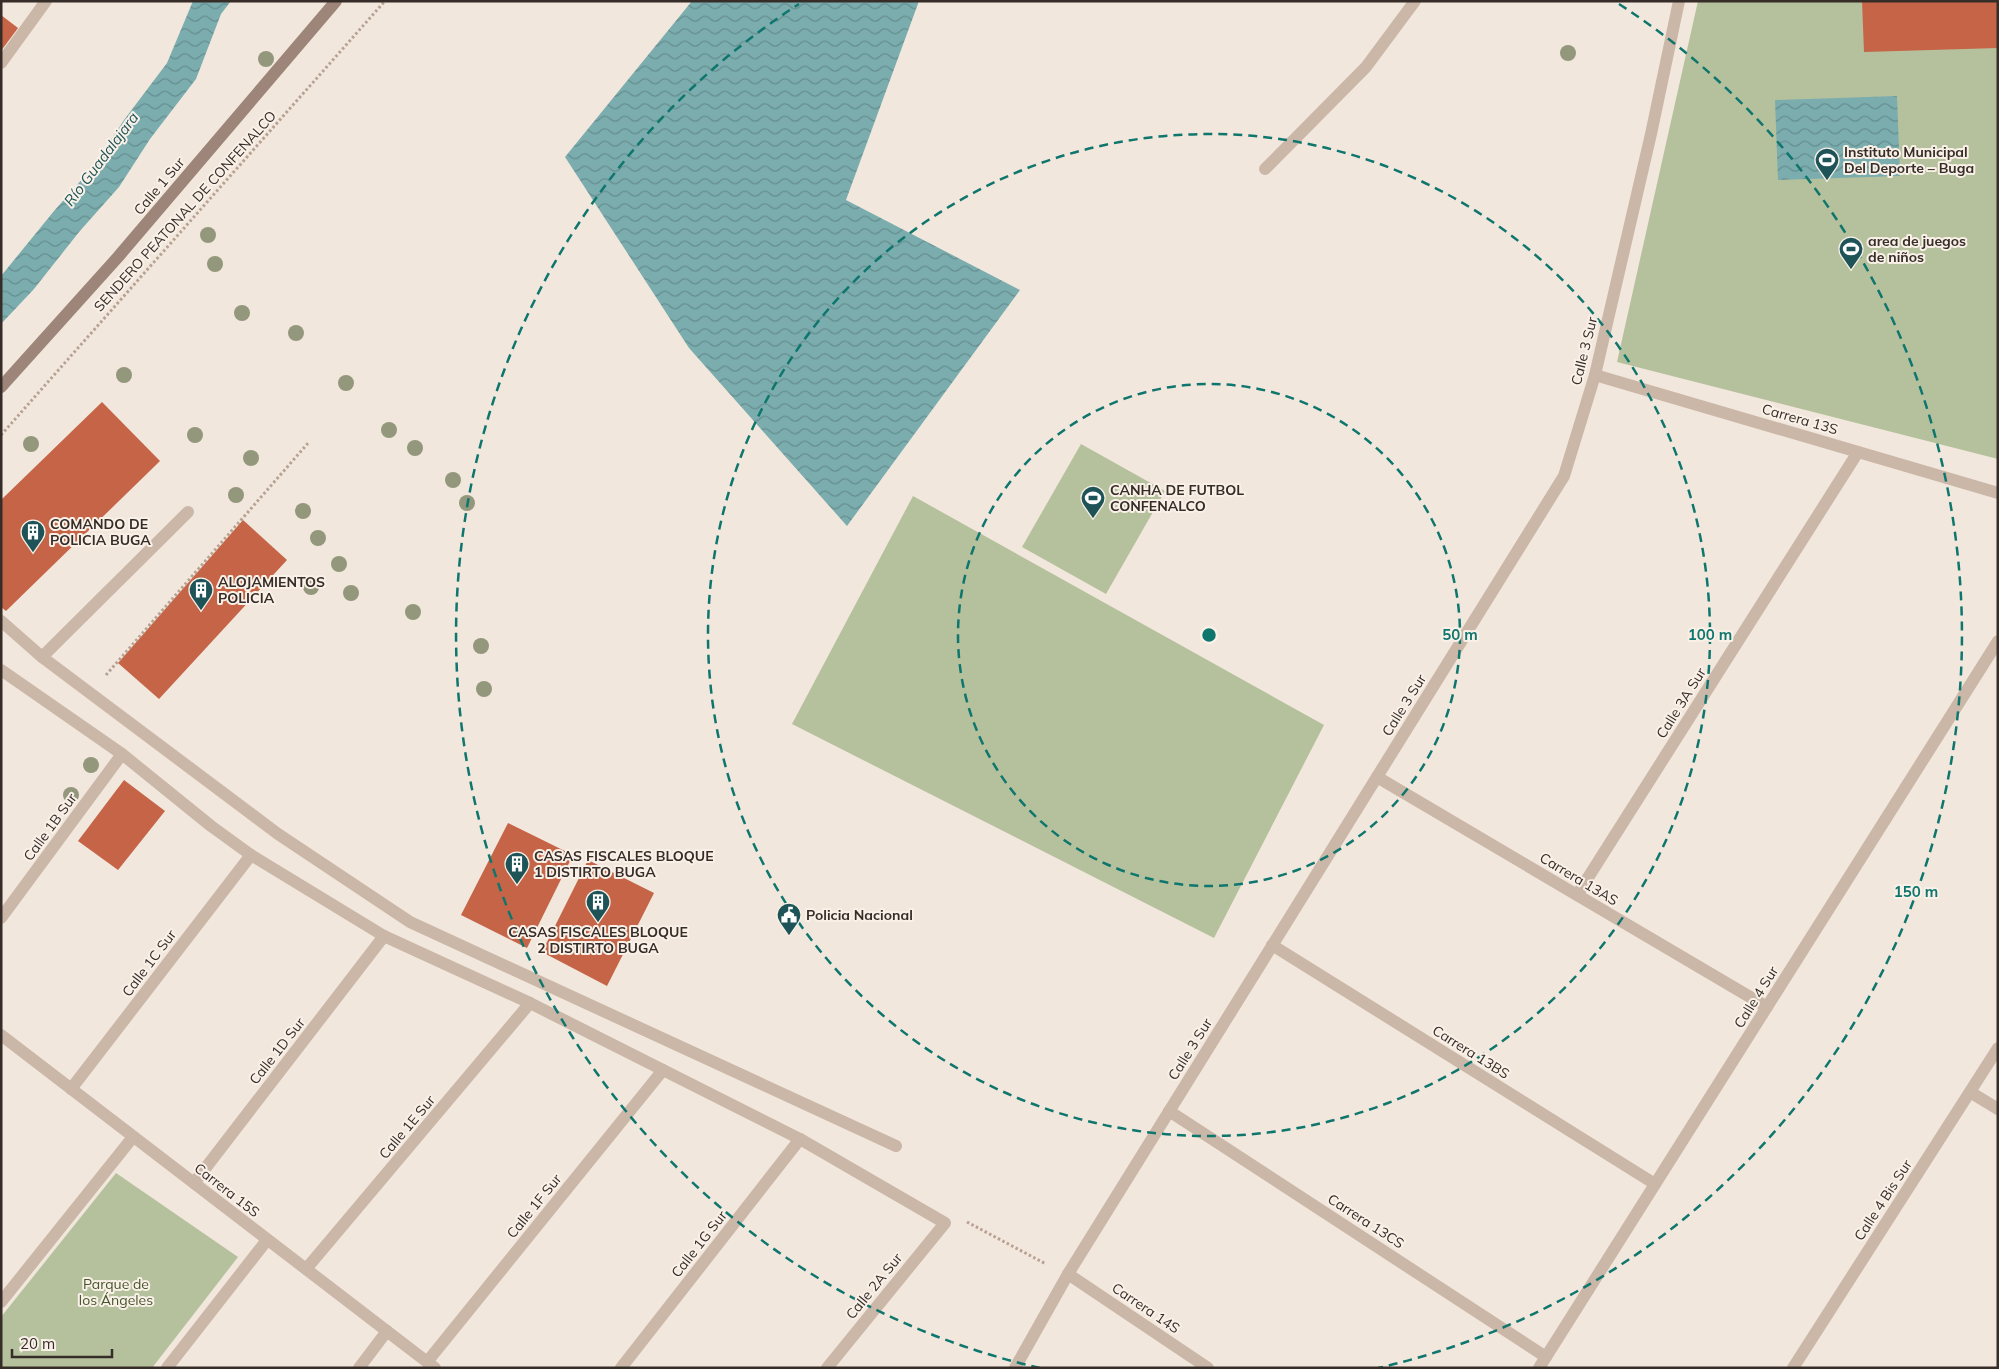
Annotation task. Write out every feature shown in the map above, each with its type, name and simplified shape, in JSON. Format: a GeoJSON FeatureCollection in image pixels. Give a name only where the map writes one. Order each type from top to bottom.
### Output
{"type":"FeatureCollection","features":[{"type":"Feature","properties":{"kind":"main road","name":"Calle 1 Sur"},"geometry":{"type":"LineString","coordinates":[[1,387],[124,250],[336,1]]}},
{"type":"Feature","properties":{"kind":"street"},"geometry":{"type":"LineString","coordinates":[[1,64],[46,1]]}},
{"type":"Feature","properties":{"kind":"street"},"geometry":{"type":"LineString","coordinates":[[1265,169],[1366,67],[1415,1]]}},
{"type":"Feature","properties":{"kind":"street","name":"Calle 3 Sur"},"geometry":{"type":"LineString","coordinates":[[1015,1368],[1068,1274],[1564,476],[1594,375],[1652,134],[1679,1]]}},
{"type":"Feature","properties":{"kind":"street","name":"Carrera 13S"},"geometry":{"type":"LineString","coordinates":[[1594,375],[1998,493]]}},
{"type":"Feature","properties":{"kind":"street","name":"Calle 3A Sur"},"geometry":{"type":"LineString","coordinates":[[1577,895],[1858,452]]}},
{"type":"Feature","properties":{"kind":"street"},"geometry":{"type":"LineString","coordinates":[[42,657],[188,512]]}},
{"type":"Feature","properties":{"kind":"street"},"geometry":{"type":"LineString","coordinates":[[1,621],[42,657],[278,834],[410,922],[896,1146]]}},
{"type":"Feature","properties":{"kind":"street","name":"Calle 4 Sur"},"geometry":{"type":"LineString","coordinates":[[1539,1368],[1998,641]]}},
{"type":"Feature","properties":{"kind":"street"},"geometry":{"type":"LineString","coordinates":[[1,670],[122,754],[210,826],[250,855],[384,936],[530,1003],[800,1139]]}},
{"type":"Feature","properties":{"kind":"street","name":"Calle 1B Sur"},"geometry":{"type":"LineString","coordinates":[[1,918],[122,754]]}},
{"type":"Feature","properties":{"kind":"street","name":"Carrera 13AS"},"geometry":{"type":"LineString","coordinates":[[1377,777],[1767,1006]]}},
{"type":"Feature","properties":{"kind":"street","name":"Calle 1C Sur"},"geometry":{"type":"LineString","coordinates":[[71,1089],[250,855]]}},
{"type":"Feature","properties":{"kind":"street","name":"Calle 1D Sur"},"geometry":{"type":"LineString","coordinates":[[194,1183],[384,936]]}},
{"type":"Feature","properties":{"kind":"street","name":"Carrera 13BS"},"geometry":{"type":"LineString","coordinates":[[1272,945],[1655,1184]]}},
{"type":"Feature","properties":{"kind":"street","name":"Calle 1E Sur"},"geometry":{"type":"LineString","coordinates":[[306,1269],[530,1003]]}},
{"type":"Feature","properties":{"kind":"street","name":"Carrera 15S"},"geometry":{"type":"LineString","coordinates":[[1,1036],[431,1365]]}},
{"type":"Feature","properties":{"kind":"street","name":"Calle 4 Bis Sur"},"geometry":{"type":"LineString","coordinates":[[1793,1368],[1998,1048]]}},
{"type":"Feature","properties":{"kind":"street","name":"Calle 1F Sur"},"geometry":{"type":"LineString","coordinates":[[431,1365],[664,1070]]}},
{"type":"Feature","properties":{"kind":"street"},"geometry":{"type":"LineString","coordinates":[[1970,1092],[1998,1109]]}},
{"type":"Feature","properties":{"kind":"street","name":"Carrera 13CS"},"geometry":{"type":"LineString","coordinates":[[1169,1111],[1546,1357]]}},
{"type":"Feature","properties":{"kind":"street"},"geometry":{"type":"LineString","coordinates":[[1,1302],[134,1137]]}},
{"type":"Feature","properties":{"kind":"street","name":"Calle 2A Sur"},"geometry":{"type":"LineString","coordinates":[[800,1139],[945,1223],[827,1368]]}},
{"type":"Feature","properties":{"kind":"street","name":"Calle 1G Sur"},"geometry":{"type":"LineString","coordinates":[[621,1368],[800,1139]]}},
{"type":"Feature","properties":{"kind":"street"},"geometry":{"type":"LineString","coordinates":[[167,1368],[267,1240]]}},
{"type":"Feature","properties":{"kind":"street","name":"Carrera 14S"},"geometry":{"type":"LineString","coordinates":[[1068,1274],[1208,1368]]}},
{"type":"Feature","properties":{"kind":"street"},"geometry":{"type":"LineString","coordinates":[[359,1368],[387,1331]]}},
{"type":"Feature","properties":{"kind":"path","name":"SENDERO PEATONAL DE CONFENALCO"},"geometry":{"type":"LineString","coordinates":[[1,435],[385,1]]}},
{"type":"Feature","properties":{"kind":"path"},"geometry":{"type":"LineString","coordinates":[[90,692],[309,442]]}},
{"type":"Feature","properties":{"kind":"path"},"geometry":{"type":"LineString","coordinates":[[960,1218],[1050,1267]]}},
{"type":"Feature","properties":{"kind":"green space","name":"Instituto Municipal Del Deporte – Buga"},"geometry":{"type":"Polygon","coordinates":[[[1698,1],[1998,1],[1998,459],[1617,362],[1698,1]]]}},
{"type":"Feature","properties":{"kind":"green space","name":"CANHA DE FUTBOL CONFENALCO"},"geometry":{"type":"Polygon","coordinates":[[[1081,444],[1165,491],[1106,594],[1022,547],[1081,444]]]}},
{"type":"Feature","properties":{"kind":"green space"},"geometry":{"type":"Polygon","coordinates":[[[913,496],[1324,725],[1214,938],[792,724],[913,496]]]}},
{"type":"Feature","properties":{"kind":"green space","name":"Parque de los Ángeles"},"geometry":{"type":"Polygon","coordinates":[[[116,1173],[238,1257],[152,1368],[1,1368],[1,1317],[116,1173]]]}},
{"type":"Feature","properties":{"kind":"water","name":"Río Guadalajara"},"geometry":{"type":"Polygon","coordinates":[[[193,1],[231,1],[221,14],[196,79],[150,139],[119,187],[79,232],[34,289],[1,324],[1,276],[93,167],[124,120],[167,63],[193,1]]]}},
{"type":"Feature","properties":{"kind":"water"},"geometry":{"type":"Polygon","coordinates":[[[692,1],[919,1],[846,200],[1020,290],[847,526],[689,348],[565,157],[692,1]]]}},
{"type":"Feature","properties":{"kind":"water"},"geometry":{"type":"Polygon","coordinates":[[[1897,96],[1900,176],[1778,180],[1775,100],[1897,96]]]}},
{"type":"Feature","properties":{"kind":"building"},"geometry":{"type":"Polygon","coordinates":[[[1862,1],[1998,1],[1998,48],[1864,52],[1862,1]]]}},
{"type":"Feature","properties":{"kind":"building"},"geometry":{"type":"Polygon","coordinates":[[[1,15],[18,28],[1,51],[1,15]]]}},
{"type":"Feature","properties":{"kind":"building","name":"COMANDO DE POLICIA BUGA"},"geometry":{"type":"Polygon","coordinates":[[[102,402],[160,461],[6,611],[1,607],[1,500],[102,402]]]}},
{"type":"Feature","properties":{"kind":"building","name":"ALOJAMIENTOS POLICIA"},"geometry":{"type":"Polygon","coordinates":[[[243,520],[287,560],[159,699],[118,663],[243,520]]]}},
{"type":"Feature","properties":{"kind":"building"},"geometry":{"type":"Polygon","coordinates":[[[124,780],[165,811],[118,870],[78,841],[124,780]]]}},
{"type":"Feature","properties":{"kind":"building","name":"CASAS FISCALES BLOQUE 1 DISTIRTO BUGA"},"geometry":{"type":"Polygon","coordinates":[[[508,823],[573,855],[527,948],[461,915],[508,823]]]}},
{"type":"Feature","properties":{"kind":"building","name":"CASAS FISCALES BLOQUE 2 DISTIRTO BUGA"},"geometry":{"type":"Polygon","coordinates":[[[588,860],[654,893],[607,986],[542,952],[588,860]]]}},
{"type":"Feature","properties":{"kind":"place","name":"Instituto Municipal Del Deporte – Buga"},"geometry":{"type":"Point","coordinates":[1827,181]}},
{"type":"Feature","properties":{"kind":"place","name":"area de juegos de niños"},"geometry":{"type":"Point","coordinates":[1851,270]}},
{"type":"Feature","properties":{"kind":"place","name":"CANHA DE FUTBOL CONFENALCO"},"geometry":{"type":"Point","coordinates":[1093,519]}},
{"type":"Feature","properties":{"kind":"place","name":"COMANDO DE POLICIA BUGA"},"geometry":{"type":"Point","coordinates":[33,553]}},
{"type":"Feature","properties":{"kind":"place","name":"ALOJAMIENTOS POLICIA"},"geometry":{"type":"Point","coordinates":[201,611]}},
{"type":"Feature","properties":{"kind":"place","name":"CASAS FISCALES BLOQUE 1 DISTIRTO BUGA"},"geometry":{"type":"Point","coordinates":[517,885]}},
{"type":"Feature","properties":{"kind":"place","name":"CASAS FISCALES BLOQUE 2 DISTIRTO BUGA"},"geometry":{"type":"Point","coordinates":[598,923]}},
{"type":"Feature","properties":{"kind":"place","name":"Policia Nacional"},"geometry":{"type":"Point","coordinates":[789,936]}}]}
